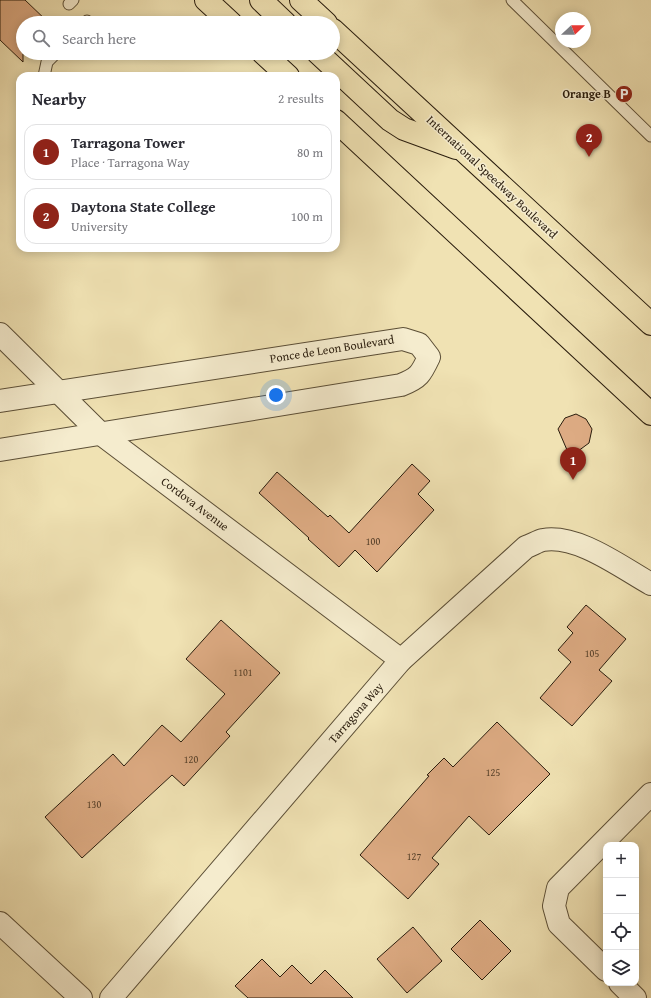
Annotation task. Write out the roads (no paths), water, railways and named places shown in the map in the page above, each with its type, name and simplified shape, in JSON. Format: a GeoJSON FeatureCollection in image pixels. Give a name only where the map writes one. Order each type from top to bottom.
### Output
{"type":"FeatureCollection","features":[{"type":"Feature","properties":{"kind":"main road"},"geometry":{"type":"LineString","coordinates":[[206,0],[223,16]]}},
{"type":"Feature","properties":{"kind":"main road"},"geometry":{"type":"LineString","coordinates":[[261,0],[278,16]]}},
{"type":"Feature","properties":{"kind":"main road"},"geometry":{"type":"LineString","coordinates":[[301,0],[318,16]]}},
{"type":"Feature","properties":{"kind":"main road","name":"International Speedway Boulevard"},"geometry":{"type":"LineString","coordinates":[[340,36],[651,324]]}},
{"type":"Feature","properties":{"kind":"main road"},"geometry":{"type":"LineString","coordinates":[[271,60],[284,72]]}},
{"type":"Feature","properties":{"kind":"main road"},"geometry":{"type":"LineString","coordinates":[[326,60],[338,72]]}},
{"type":"Feature","properties":{"kind":"main road"},"geometry":{"type":"LineString","coordinates":[[340,73],[390,120],[404,129],[465,151]]}},
{"type":"Feature","properties":{"kind":"main road"},"geometry":{"type":"LineString","coordinates":[[340,125],[651,414]]}},
{"type":"Feature","properties":{"kind":"street","name":"Cordova Avenue"},"geometry":{"type":"LineString","coordinates":[[0,334],[101,434],[401,660]]}},
{"type":"Feature","properties":{"kind":"street","name":"Ponce de Leon Boulevard"},"geometry":{"type":"LineString","coordinates":[[0,401],[403,339],[419,344],[429,357],[422,374],[412,381],[401,385],[0,450]]}},
{"type":"Feature","properties":{"kind":"street","name":"Tarragona Way"},"geometry":{"type":"LineString","coordinates":[[111,998],[401,660],[526,547],[542,540],[557,540],[589,548],[651,584]]}},
{"type":"Feature","properties":{"kind":"street"},"geometry":{"type":"LineString","coordinates":[[603,967],[559,924],[554,906],[558,888],[651,794]]}},
{"type":"Feature","properties":{"kind":"street"},"geometry":{"type":"LineString","coordinates":[[0,923],[81,998]]}},
{"type":"Feature","properties":{"kind":"street"},"geometry":{"type":"LineString","coordinates":[[623,986],[635,998]]}},
{"type":"Feature","properties":{"kind":"lane"},"geometry":{"type":"LineString","coordinates":[[512,0],[651,136]]}},
{"type":"Feature","properties":{"kind":"lane"},"geometry":{"type":"LineString","coordinates":[[45,72],[47,62],[49,60]]}},
{"type":"Feature","properties":{"kind":"place","name":"Orange B"},"geometry":{"type":"Point","coordinates":[624,94]}},
{"type":"Feature","properties":{"kind":"place","name":"Daytona State College"},"geometry":{"type":"Point","coordinates":[589,157]}},
{"type":"Feature","properties":{"kind":"place","name":"Tarragona Tower"},"geometry":{"type":"Point","coordinates":[573,480]}}]}
